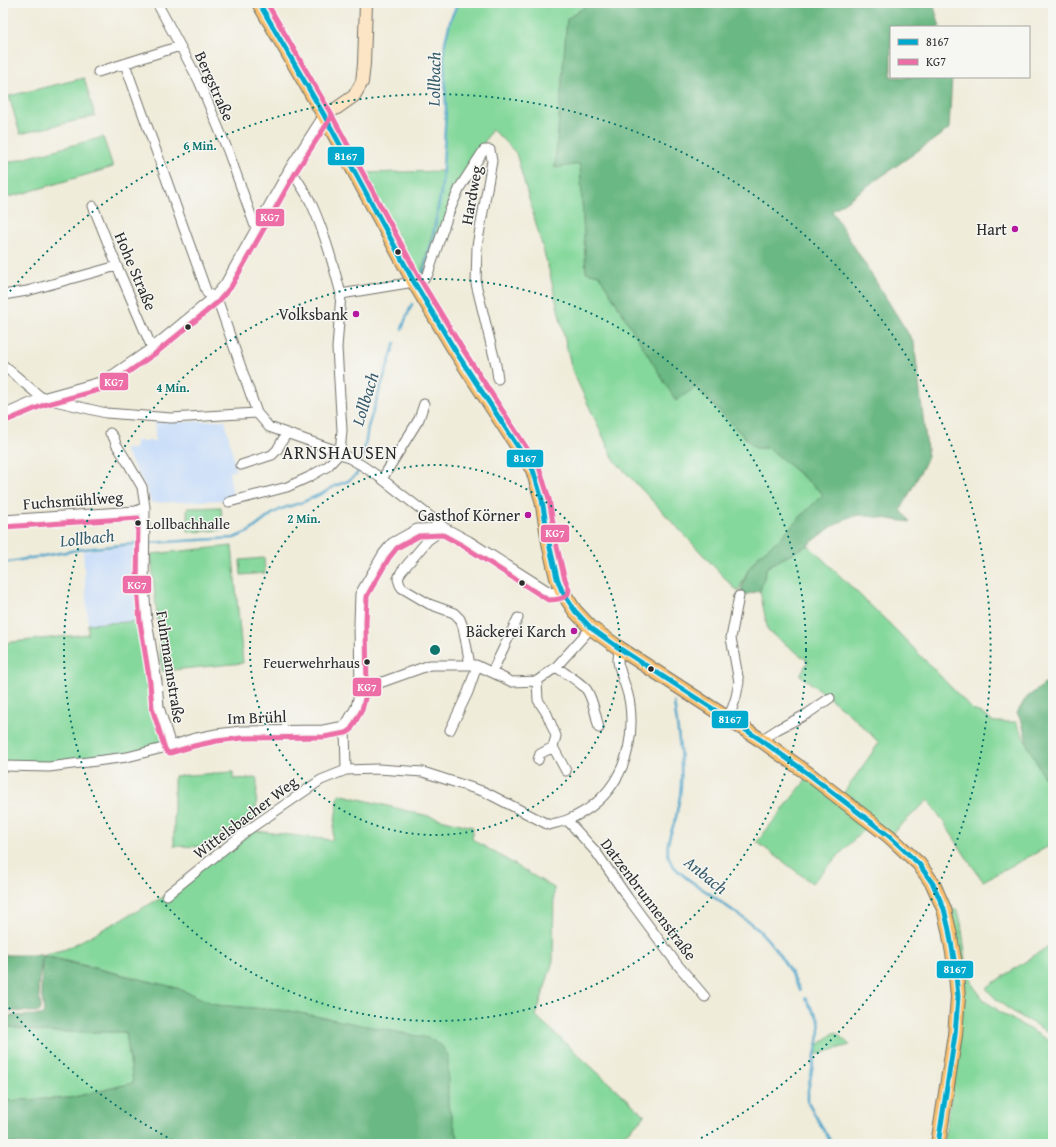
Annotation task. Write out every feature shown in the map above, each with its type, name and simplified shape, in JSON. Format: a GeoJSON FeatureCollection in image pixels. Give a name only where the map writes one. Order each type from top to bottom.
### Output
{"type":"FeatureCollection","features":[{"type":"Feature","properties":{"kind":"main road"},"geometry":{"type":"LineString","coordinates":[[259,3],[324,115],[414,282],[456,352],[533,470],[542,500],[550,548],[557,578],[562,591],[575,611],[591,628],[619,648],[761,740],[810,774],[890,836],[919,864],[933,884],[944,909],[949,930],[955,965],[958,997],[955,1035],[938,1144]]}},
{"type":"Feature","properties":{"kind":"street","name":"Bergstraße"},"geometry":{"type":"LineString","coordinates":[[157,3],[199,81],[222,137],[256,229]]}},
{"type":"Feature","properties":{"kind":"street"},"geometry":{"type":"LineString","coordinates":[[3,415],[42,398],[100,382],[152,348],[214,297],[225,284],[290,168],[324,115],[354,96],[362,82],[366,3]]}},
{"type":"Feature","properties":{"kind":"street"},"geometry":{"type":"LineString","coordinates":[[98,72],[180,46]]}},
{"type":"Feature","properties":{"kind":"street"},"geometry":{"type":"LineString","coordinates":[[125,64],[207,293],[214,297],[219,304],[257,413],[269,427],[323,446],[360,464],[382,479],[445,528],[469,541],[551,593],[562,591]]}},
{"type":"Feature","properties":{"kind":"street","name":"Hardweg"},"geometry":{"type":"LineString","coordinates":[[414,282],[422,280],[428,274],[449,212],[460,187],[484,150],[490,150],[492,161],[477,246],[476,284],[496,365],[498,379]]}},
{"type":"Feature","properties":{"kind":"street"},"geometry":{"type":"LineString","coordinates":[[229,502],[287,487],[328,466],[340,453],[342,430],[338,348],[341,294],[331,255],[312,204],[290,168]]}},
{"type":"Feature","properties":{"kind":"street","name":"Hohe Straße"},"geometry":{"type":"LineString","coordinates":[[92,206],[152,348]]}},
{"type":"Feature","properties":{"kind":"street"},"geometry":{"type":"LineString","coordinates":[[3,295],[27,291],[117,266]]}},
{"type":"Feature","properties":{"kind":"street"},"geometry":{"type":"LineString","coordinates":[[341,294],[414,282]]}},
{"type":"Feature","properties":{"kind":"street"},"geometry":{"type":"LineString","coordinates":[[3,365],[42,398],[106,413],[171,418],[257,413]]}},
{"type":"Feature","properties":{"kind":"street"},"geometry":{"type":"LineString","coordinates":[[382,479],[419,419],[424,404]]}},
{"type":"Feature","properties":{"kind":"street","name":"Fuhrmannstraße"},"geometry":{"type":"LineString","coordinates":[[110,433],[142,487],[145,507],[144,587],[147,621],[157,682],[159,707],[171,746]]}},
{"type":"Feature","properties":{"kind":"street"},"geometry":{"type":"LineString","coordinates":[[241,465],[272,455],[277,450],[286,434]]}},
{"type":"Feature","properties":{"kind":"street","name":"Fuchsmühlweg"},"geometry":{"type":"LineString","coordinates":[[3,520],[136,511],[145,507]]}},
{"type":"Feature","properties":{"kind":"street"},"geometry":{"type":"LineString","coordinates":[[445,528],[428,540],[401,572],[398,579],[402,588],[429,604],[454,613],[460,619],[463,627],[474,666],[468,692],[450,730]]}},
{"type":"Feature","properties":{"kind":"street"},"geometry":{"type":"LineString","coordinates":[[445,528],[417,529],[392,543],[383,554],[360,594],[360,690],[356,707],[345,726],[346,770],[378,769],[423,772],[484,792],[549,825],[567,820],[584,812],[601,800],[613,785],[622,768],[628,751],[631,734],[630,704],[618,662],[619,648]]}},
{"type":"Feature","properties":{"kind":"street"},"geometry":{"type":"LineString","coordinates":[[726,718],[736,697],[738,682],[731,638],[739,596]]}},
{"type":"Feature","properties":{"kind":"street"},"geometry":{"type":"LineString","coordinates":[[492,672],[518,618]]}},
{"type":"Feature","properties":{"kind":"street"},"geometry":{"type":"LineString","coordinates":[[360,690],[430,665],[474,666],[492,672],[512,682],[537,681],[556,667],[591,628]]}},
{"type":"Feature","properties":{"kind":"street"},"geometry":{"type":"LineString","coordinates":[[556,667],[579,682],[586,690],[590,696],[599,728]]}},
{"type":"Feature","properties":{"kind":"street"},"geometry":{"type":"LineString","coordinates":[[537,681],[538,700],[547,714],[556,736],[553,747],[566,770]]}},
{"type":"Feature","properties":{"kind":"street"},"geometry":{"type":"LineString","coordinates":[[761,740],[778,729],[807,714],[830,698]]}},
{"type":"Feature","properties":{"kind":"street","name":"Im Brühl"},"geometry":{"type":"LineString","coordinates":[[3,766],[49,767],[127,757],[192,739],[223,733],[242,731],[323,730],[345,726]]}},
{"type":"Feature","properties":{"kind":"street"},"geometry":{"type":"LineString","coordinates":[[538,760],[540,754],[553,747]]}},
{"type":"Feature","properties":{"kind":"street","name":"Wittelsbacher Weg"},"geometry":{"type":"LineString","coordinates":[[167,895],[260,822],[321,780],[346,770]]}},
{"type":"Feature","properties":{"kind":"street","name":"Datzenbrunnenstraße"},"geometry":{"type":"LineString","coordinates":[[567,820],[596,852],[677,964],[705,997]]}},
{"type":"Feature","properties":{"kind":"shaded area"},"geometry":{"type":"Polygon","coordinates":[[[225,420],[236,470],[229,472],[233,497],[222,500],[151,503],[147,489],[124,449],[135,449],[136,441],[155,441],[155,421],[183,422],[225,420]]]}},
{"type":"Feature","properties":{"kind":"shaded area"},"geometry":{"type":"Polygon","coordinates":[[[138,545],[139,580],[136,580],[140,622],[88,624],[83,551],[138,545]]]}},
{"type":"Feature","properties":{"kind":"green space"},"geometry":{"type":"Polygon","coordinates":[[[458,3],[590,3],[567,19],[555,167],[580,164],[586,272],[599,275],[676,400],[696,387],[755,448],[769,448],[823,494],[777,541],[759,555],[748,570],[738,592],[614,460],[572,370],[549,270],[516,153],[492,129],[481,148],[425,273],[423,274],[438,211],[443,172],[433,231],[421,274],[417,271],[363,173],[443,171],[446,108],[444,58],[445,42],[451,18],[458,3]]]}},
{"type":"Feature","properties":{"kind":"green space"},"geometry":{"type":"Polygon","coordinates":[[[590,3],[933,3],[940,26],[890,26],[890,78],[952,78],[949,129],[832,211],[914,343],[928,457],[901,510],[910,522],[860,515],[849,517],[830,528],[808,545],[767,567],[760,591],[739,596],[748,570],[759,555],[777,541],[823,494],[769,448],[755,448],[696,387],[676,401],[599,275],[586,272],[580,164],[555,168],[567,19],[590,3]]]}},
{"type":"Feature","properties":{"kind":"green space"},"geometry":{"type":"Polygon","coordinates":[[[84,78],[95,116],[20,134],[9,96],[84,78]]]}},
{"type":"Feature","properties":{"kind":"green space"},"geometry":{"type":"Polygon","coordinates":[[[103,137],[113,167],[3,198],[3,164],[103,137]]]}},
{"type":"Feature","properties":{"kind":"green space"},"geometry":{"type":"Polygon","coordinates":[[[221,507],[223,530],[188,532],[187,508],[221,507]]]}},
{"type":"Feature","properties":{"kind":"green space"},"geometry":{"type":"Polygon","coordinates":[[[808,545],[895,629],[973,710],[981,713],[994,722],[1016,722],[1053,795],[1053,844],[983,881],[928,800],[889,836],[871,822],[812,883],[757,842],[810,775],[840,798],[879,743],[851,716],[800,675],[808,661],[768,631],[760,591],[767,567],[808,545]]]}},
{"type":"Feature","properties":{"kind":"green space"},"geometry":{"type":"Polygon","coordinates":[[[232,546],[243,663],[162,671],[151,554],[232,546]]]}},
{"type":"Feature","properties":{"kind":"green space"},"geometry":{"type":"Polygon","coordinates":[[[264,558],[265,573],[241,575],[240,560],[264,558]]]}},
{"type":"Feature","properties":{"kind":"green space"},"geometry":{"type":"Polygon","coordinates":[[[147,621],[157,682],[171,746],[127,757],[3,766],[3,643],[88,634],[88,624],[147,621]]]}},
{"type":"Feature","properties":{"kind":"green space"},"geometry":{"type":"Polygon","coordinates":[[[1053,678],[1053,795],[1028,746],[1022,722],[1017,713],[1026,698],[1053,678]]]}},
{"type":"Feature","properties":{"kind":"green space"},"geometry":{"type":"Polygon","coordinates":[[[233,772],[233,779],[257,778],[256,818],[235,834],[220,833],[218,841],[209,842],[208,847],[174,846],[174,776],[233,772]]]}},
{"type":"Feature","properties":{"kind":"green space"},"geometry":{"type":"Polygon","coordinates":[[[339,794],[473,827],[472,839],[554,888],[553,961],[536,1016],[645,1116],[631,1129],[611,1144],[460,1144],[448,1106],[447,1085],[290,1011],[216,1005],[177,988],[42,955],[66,949],[167,895],[248,830],[332,840],[339,794]]]}},
{"type":"Feature","properties":{"kind":"green space"},"geometry":{"type":"Polygon","coordinates":[[[953,909],[958,911],[967,968],[974,987],[984,1000],[1003,1014],[1053,1043],[1053,1144],[943,1144],[959,1049],[951,911],[953,909]]]}},
{"type":"Feature","properties":{"kind":"green space"},"geometry":{"type":"Polygon","coordinates":[[[1053,943],[1053,1035],[1008,1008],[986,988],[1053,943]]]}},
{"type":"Feature","properties":{"kind":"green space"},"geometry":{"type":"Polygon","coordinates":[[[3,955],[42,955],[177,988],[216,1005],[290,1011],[428,1038],[441,1045],[448,1055],[448,1106],[460,1144],[3,1144],[3,1101],[70,1098],[133,1083],[126,1032],[44,1032],[3,1026],[3,1016],[42,1015],[44,1011],[41,989],[42,957],[38,986],[41,1009],[39,1012],[3,1011],[3,955]]]}},
{"type":"Feature","properties":{"kind":"green space"},"geometry":{"type":"Polygon","coordinates":[[[3,1026],[44,1032],[126,1032],[133,1083],[70,1098],[3,1101],[3,1026]]]}},
{"type":"Feature","properties":{"kind":"green space"},"geometry":{"type":"Polygon","coordinates":[[[835,1032],[850,1045],[815,1055],[817,1046],[835,1032]]]}},
{"type":"Feature","properties":{"kind":"waterway","name":"Lollbach"},"geometry":{"type":"LineString","coordinates":[[423,274],[434,232],[442,186],[446,108],[444,58],[445,42],[451,18],[458,3]]}},
{"type":"Feature","properties":{"kind":"waterway","name":"Lollbach"},"geometry":{"type":"LineString","coordinates":[[402,329],[412,304]]}},
{"type":"Feature","properties":{"kind":"waterway","name":"Lollbach"},"geometry":{"type":"LineString","coordinates":[[361,461],[368,427],[395,343]]}},
{"type":"Feature","properties":{"kind":"waterway","name":"Lollbach"},"geometry":{"type":"LineString","coordinates":[[147,543],[234,538],[250,531],[281,509],[303,502],[348,481],[357,474],[359,466]]}},
{"type":"Feature","properties":{"kind":"waterway","name":"Lollbach"},"geometry":{"type":"LineString","coordinates":[[3,563],[83,549],[142,543]]}},
{"type":"Feature","properties":{"kind":"waterway","name":"Anbach"},"geometry":{"type":"LineString","coordinates":[[674,702],[680,749],[681,784],[676,817],[668,842],[668,853],[671,863],[686,878],[754,926],[768,940],[780,956],[800,990]]}},
{"type":"Feature","properties":{"kind":"waterway","name":"Anbach"},"geometry":{"type":"LineString","coordinates":[[805,998],[819,1020],[820,1031],[808,1090],[808,1103],[832,1144]]}},
{"type":"Feature","properties":{"kind":"transit line","name":"8167"},"geometry":{"type":"LineString","coordinates":[[259,3],[324,115],[414,282],[456,352],[533,470],[542,500],[550,548],[557,578],[562,591],[575,611],[591,628],[619,648],[761,740],[810,775],[889,836],[919,864],[933,884],[944,909],[949,930],[955,965],[958,997],[955,1035],[938,1144]]}},
{"type":"Feature","properties":{"kind":"transit line","name":"KG7"},"geometry":{"type":"LineString","coordinates":[[3,527],[138,518],[137,587],[140,622],[150,683],[152,708],[165,749],[170,753],[217,741],[242,738],[324,737],[350,731],[362,710],[367,691],[367,596],[389,558],[397,548],[419,536],[443,535],[465,547],[548,600],[561,598],[568,594],[569,590],[557,547],[549,499],[539,467],[462,348],[420,279],[330,112],[267,3]]}},
{"type":"Feature","properties":{"kind":"transit line","name":"KG7"},"geometry":{"type":"LineString","coordinates":[[6,421],[44,405],[102,389],[156,353],[218,302],[231,287],[296,172],[330,119]]}},
{"type":"Feature","properties":{"kind":"place","name":"Hart"},"geometry":{"type":"Point","coordinates":[1015,229]}},
{"type":"Feature","properties":{"kind":"place","name":"Volksbank"},"geometry":{"type":"Point","coordinates":[356,314]}},
{"type":"Feature","properties":{"kind":"place","name":"Gasthof Körner"},"geometry":{"type":"Point","coordinates":[528,515]}},
{"type":"Feature","properties":{"kind":"place","name":"Lollbachhalle"},"geometry":{"type":"Point","coordinates":[138,523]}},
{"type":"Feature","properties":{"kind":"place","name":"Bäckerei Karch"},"geometry":{"type":"Point","coordinates":[574,631]}},
{"type":"Feature","properties":{"kind":"place","name":"Feuerwehrhaus"},"geometry":{"type":"Point","coordinates":[367,662]}},
{"type":"Feature","properties":{"kind":"district","name":"ARNSHAUSEN"},"geometry":{"type":"Point","coordinates":[340,453]}}]}
